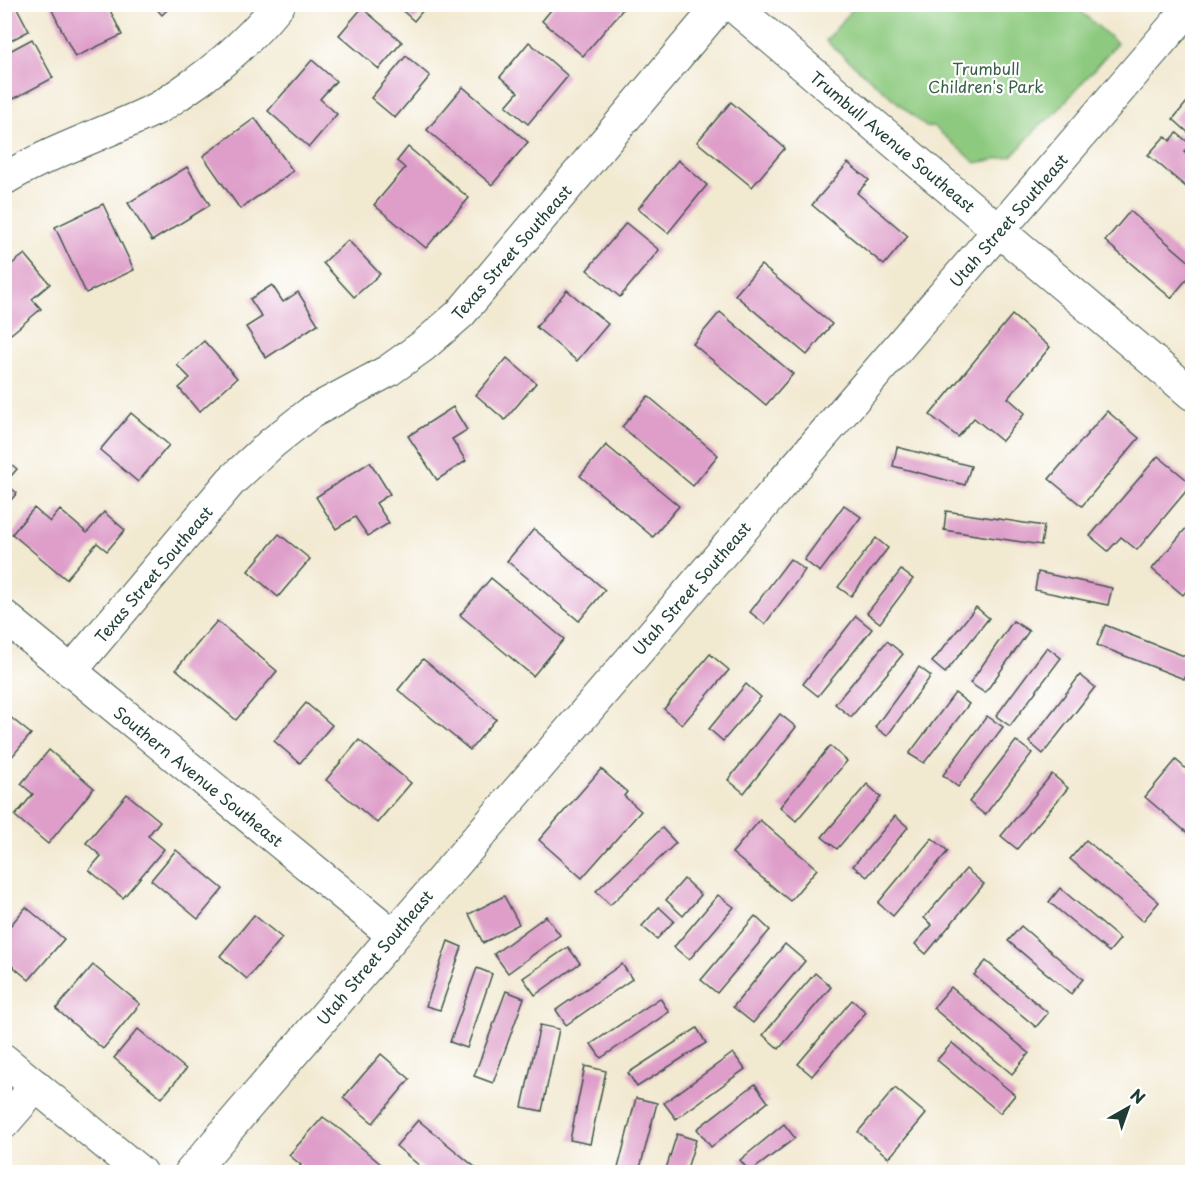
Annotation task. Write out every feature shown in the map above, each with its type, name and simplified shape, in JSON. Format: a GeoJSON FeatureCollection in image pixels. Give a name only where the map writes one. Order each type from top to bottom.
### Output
{"type":"FeatureCollection","features":[{"type":"Feature","properties":{"kind":"street"},"geometry":{"type":"LineString","coordinates":[[4,179],[33,162],[161,107],[216,69],[263,24],[279,4]]}},
{"type":"Feature","properties":{"kind":"street","name":"Texas Street Southeast"},"geometry":{"type":"LineString","coordinates":[[71,671],[231,481],[272,443],[310,413],[388,371],[423,346],[460,314],[721,4]]}},
{"type":"Feature","properties":{"kind":"street","name":"Trumbull Avenue Southeast"},"geometry":{"type":"LineString","coordinates":[[731,4],[1192,394]]}},
{"type":"Feature","properties":{"kind":"street","name":"Utah Street Southeast"},"geometry":{"type":"LineString","coordinates":[[191,1173],[1192,5]]}},
{"type":"Feature","properties":{"kind":"street","name":"Southern Avenue Southeast"},"geometry":{"type":"LineString","coordinates":[[4,616],[393,935]]}},
{"type":"Feature","properties":{"kind":"street"},"geometry":{"type":"LineString","coordinates":[[4,1060],[140,1173]]}},
{"type":"Feature","properties":{"kind":"street"},"geometry":{"type":"LineString","coordinates":[[4,1123],[36,1086]]}},
{"type":"Feature","properties":{"kind":"green space","name":"Trumbull Children's Park"},"geometry":{"type":"Polygon","coordinates":[[[1072,4],[1117,43],[1052,117],[1042,123],[1012,156],[976,163],[933,126],[926,127],[826,41],[856,5],[1072,4]]]}},
{"type":"Feature","properties":{"kind":"building"},"geometry":{"type":"Polygon","coordinates":[[[15,4],[29,31],[4,44],[4,5],[15,4]]]}},
{"type":"Feature","properties":{"kind":"building"},"geometry":{"type":"Polygon","coordinates":[[[49,4],[107,4],[122,35],[75,57],[49,4]]]}},
{"type":"Feature","properties":{"kind":"building"},"geometry":{"type":"Polygon","coordinates":[[[152,4],[173,4],[162,15],[152,4]]]}},
{"type":"Feature","properties":{"kind":"building"},"geometry":{"type":"Polygon","coordinates":[[[395,4],[428,4],[414,21],[395,4]]]}},
{"type":"Feature","properties":{"kind":"building"},"geometry":{"type":"Polygon","coordinates":[[[556,4],[620,4],[624,8],[583,56],[542,21],[556,4]]]}},
{"type":"Feature","properties":{"kind":"building"},"geometry":{"type":"Polygon","coordinates":[[[362,8],[402,42],[379,69],[339,35],[362,8]]]}},
{"type":"Feature","properties":{"kind":"building"},"geometry":{"type":"Polygon","coordinates":[[[32,39],[53,78],[4,104],[4,54],[32,39]]]}},
{"type":"Feature","properties":{"kind":"building"},"geometry":{"type":"Polygon","coordinates":[[[529,42],[568,76],[528,124],[506,106],[518,92],[500,77],[529,42]]]}},
{"type":"Feature","properties":{"kind":"building"},"geometry":{"type":"Polygon","coordinates":[[[406,56],[430,76],[395,118],[371,98],[406,56]]]}},
{"type":"Feature","properties":{"kind":"building"},"geometry":{"type":"Polygon","coordinates":[[[312,60],[336,81],[320,99],[337,114],[309,147],[268,111],[312,60]]]}},
{"type":"Feature","properties":{"kind":"building"},"geometry":{"type":"Polygon","coordinates":[[[463,87],[528,142],[492,185],[427,130],[463,87]]]}},
{"type":"Feature","properties":{"kind":"building"},"geometry":{"type":"Polygon","coordinates":[[[1192,96],[1192,136],[1173,119],[1192,96]]]}},
{"type":"Feature","properties":{"kind":"building"},"geometry":{"type":"Polygon","coordinates":[[[731,102],[785,148],[752,187],[697,142],[731,102]]]}},
{"type":"Feature","properties":{"kind":"building"},"geometry":{"type":"Polygon","coordinates":[[[255,118],[293,171],[240,209],[203,156],[255,118]]]}},
{"type":"Feature","properties":{"kind":"building"},"geometry":{"type":"Polygon","coordinates":[[[1177,133],[1190,144],[1184,152],[1192,160],[1192,180],[1186,187],[1148,155],[1165,136],[1170,141],[1177,133]]]}},
{"type":"Feature","properties":{"kind":"building"},"geometry":{"type":"Polygon","coordinates":[[[408,147],[469,198],[426,248],[374,205],[405,168],[397,161],[408,147]]]}},
{"type":"Feature","properties":{"kind":"building"},"geometry":{"type":"Polygon","coordinates":[[[678,160],[707,185],[668,233],[638,209],[678,160]]]}},
{"type":"Feature","properties":{"kind":"building"},"geometry":{"type":"Polygon","coordinates":[[[848,163],[869,180],[857,193],[908,236],[884,265],[812,205],[848,163]]]}},
{"type":"Feature","properties":{"kind":"building"},"geometry":{"type":"Polygon","coordinates":[[[187,167],[210,205],[152,241],[128,203],[187,167]]]}},
{"type":"Feature","properties":{"kind":"building"},"geometry":{"type":"Polygon","coordinates":[[[103,204],[134,270],[86,293],[55,227],[103,204]]]}},
{"type":"Feature","properties":{"kind":"building"},"geometry":{"type":"Polygon","coordinates":[[[1130,211],[1192,264],[1192,273],[1171,298],[1105,241],[1130,211]]]}},
{"type":"Feature","properties":{"kind":"building"},"geometry":{"type":"Polygon","coordinates":[[[626,223],[659,250],[620,297],[587,270],[626,223]]]}},
{"type":"Feature","properties":{"kind":"building"},"geometry":{"type":"Polygon","coordinates":[[[348,240],[380,274],[354,297],[323,263],[348,240]]]}},
{"type":"Feature","properties":{"kind":"building"},"geometry":{"type":"Polygon","coordinates":[[[25,254],[50,284],[32,299],[41,309],[11,334],[4,326],[4,270],[25,254]]]}},
{"type":"Feature","properties":{"kind":"building"},"geometry":{"type":"Polygon","coordinates":[[[761,265],[832,324],[807,355],[735,295],[761,265]]]}},
{"type":"Feature","properties":{"kind":"building"},"geometry":{"type":"Polygon","coordinates":[[[272,285],[283,302],[298,292],[318,324],[266,358],[246,327],[262,317],[250,299],[272,285]]]}},
{"type":"Feature","properties":{"kind":"building"},"geometry":{"type":"Polygon","coordinates":[[[567,290],[608,324],[577,361],[536,327],[567,290]]]}},
{"type":"Feature","properties":{"kind":"building"},"geometry":{"type":"Polygon","coordinates":[[[720,312],[793,374],[766,405],[693,344],[720,312]]]}},
{"type":"Feature","properties":{"kind":"building"},"geometry":{"type":"Polygon","coordinates":[[[1012,315],[1050,347],[1008,398],[1025,413],[1002,441],[974,418],[958,437],[930,415],[1012,315]]]}},
{"type":"Feature","properties":{"kind":"building"},"geometry":{"type":"Polygon","coordinates":[[[204,341],[237,378],[199,412],[179,388],[190,378],[177,365],[204,341]]]}},
{"type":"Feature","properties":{"kind":"building"},"geometry":{"type":"Polygon","coordinates":[[[507,358],[536,383],[505,420],[476,395],[507,358]]]}},
{"type":"Feature","properties":{"kind":"building"},"geometry":{"type":"Polygon","coordinates":[[[648,396],[718,455],[693,486],[622,427],[648,396]]]}},
{"type":"Feature","properties":{"kind":"building"},"geometry":{"type":"Polygon","coordinates":[[[453,407],[467,430],[452,439],[466,461],[437,480],[408,436],[453,407]]]}},
{"type":"Feature","properties":{"kind":"building"},"geometry":{"type":"Polygon","coordinates":[[[1107,411],[1139,438],[1082,506],[1049,479],[1107,411]]]}},
{"type":"Feature","properties":{"kind":"building"},"geometry":{"type":"Polygon","coordinates":[[[131,413],[169,445],[138,482],[100,450],[131,413]]]}},
{"type":"Feature","properties":{"kind":"building"},"geometry":{"type":"Polygon","coordinates":[[[606,445],[679,506],[653,537],[580,476],[606,445]]]}},
{"type":"Feature","properties":{"kind":"building"},"geometry":{"type":"Polygon","coordinates":[[[897,447],[971,466],[965,485],[893,466],[897,447]]]}},
{"type":"Feature","properties":{"kind":"building"},"geometry":{"type":"Polygon","coordinates":[[[1158,456],[1192,484],[1137,550],[1121,537],[1108,551],[1090,536],[1158,456]]]}},
{"type":"Feature","properties":{"kind":"building"},"geometry":{"type":"Polygon","coordinates":[[[4,458],[17,469],[5,483],[17,493],[4,508],[4,458]]]}},
{"type":"Feature","properties":{"kind":"building"},"geometry":{"type":"Polygon","coordinates":[[[370,462],[390,494],[376,503],[389,523],[368,536],[355,517],[336,529],[316,497],[370,462]]]}},
{"type":"Feature","properties":{"kind":"building"},"geometry":{"type":"Polygon","coordinates":[[[844,505],[861,517],[820,572],[804,560],[844,505]]]}},
{"type":"Feature","properties":{"kind":"building"},"geometry":{"type":"Polygon","coordinates":[[[34,508],[50,522],[60,510],[87,533],[104,512],[125,530],[107,551],[97,543],[66,579],[12,534],[34,508]]]}},
{"type":"Feature","properties":{"kind":"building"},"geometry":{"type":"Polygon","coordinates":[[[946,511],[1044,526],[1041,545],[944,530],[946,511]]]}},
{"type":"Feature","properties":{"kind":"building"},"geometry":{"type":"Polygon","coordinates":[[[1192,521],[1192,584],[1183,595],[1152,569],[1192,521]]]}},
{"type":"Feature","properties":{"kind":"building"},"geometry":{"type":"Polygon","coordinates":[[[534,529],[605,590],[579,621],[507,561],[534,529]]]}},
{"type":"Feature","properties":{"kind":"building"},"geometry":{"type":"Polygon","coordinates":[[[279,534],[310,559],[278,597],[248,571],[279,534]]]}},
{"type":"Feature","properties":{"kind":"building"},"geometry":{"type":"Polygon","coordinates":[[[876,538],[888,548],[851,596],[838,587],[876,538]]]}},
{"type":"Feature","properties":{"kind":"building"},"geometry":{"type":"Polygon","coordinates":[[[790,559],[805,570],[765,624],[750,612],[790,559]]]}},
{"type":"Feature","properties":{"kind":"building"},"geometry":{"type":"Polygon","coordinates":[[[901,570],[913,579],[880,623],[867,613],[901,570]]]}},
{"type":"Feature","properties":{"kind":"building"},"geometry":{"type":"Polygon","coordinates":[[[1038,572],[1112,588],[1108,605],[1035,590],[1038,572]]]}},
{"type":"Feature","properties":{"kind":"building"},"geometry":{"type":"Polygon","coordinates":[[[491,578],[564,639],[533,676],[460,615],[491,578]]]}},
{"type":"Feature","properties":{"kind":"building"},"geometry":{"type":"Polygon","coordinates":[[[976,607],[989,618],[945,673],[932,662],[976,607]]]}},
{"type":"Feature","properties":{"kind":"building"},"geometry":{"type":"Polygon","coordinates":[[[856,616],[872,629],[818,696],[803,684],[856,616]]]}},
{"type":"Feature","properties":{"kind":"building"},"geometry":{"type":"Polygon","coordinates":[[[217,621],[277,671],[236,720],[176,669],[217,621]]]}},
{"type":"Feature","properties":{"kind":"building"},"geometry":{"type":"Polygon","coordinates":[[[1013,621],[1029,631],[985,693],[970,683],[1013,621]]]}},
{"type":"Feature","properties":{"kind":"building"},"geometry":{"type":"Polygon","coordinates":[[[1105,625],[1192,659],[1184,679],[1097,645],[1105,625]]]}},
{"type":"Feature","properties":{"kind":"building"},"geometry":{"type":"Polygon","coordinates":[[[887,641],[903,654],[851,717],[835,704],[887,641]]]}},
{"type":"Feature","properties":{"kind":"building"},"geometry":{"type":"Polygon","coordinates":[[[1047,647],[1061,658],[1010,726],[996,716],[1047,647]]]}},
{"type":"Feature","properties":{"kind":"building"},"geometry":{"type":"Polygon","coordinates":[[[710,654],[729,670],[682,725],[664,709],[710,654]]]}},
{"type":"Feature","properties":{"kind":"building"},"geometry":{"type":"Polygon","coordinates":[[[423,659],[496,719],[470,750],[398,690],[423,659]]]}},
{"type":"Feature","properties":{"kind":"building"},"geometry":{"type":"Polygon","coordinates":[[[919,667],[931,676],[887,736],[875,727],[919,667]]]}},
{"type":"Feature","properties":{"kind":"building"},"geometry":{"type":"Polygon","coordinates":[[[1080,675],[1095,687],[1043,754],[1029,742],[1080,675]]]}},
{"type":"Feature","properties":{"kind":"building"},"geometry":{"type":"Polygon","coordinates":[[[746,684],[761,697],[723,741],[709,729],[746,684]]]}},
{"type":"Feature","properties":{"kind":"building"},"geometry":{"type":"Polygon","coordinates":[[[955,693],[969,704],[924,763],[909,754],[955,693]]]}},
{"type":"Feature","properties":{"kind":"building"},"geometry":{"type":"Polygon","coordinates":[[[306,703],[332,725],[300,763],[274,741],[306,703]]]}},
{"type":"Feature","properties":{"kind":"building"},"geometry":{"type":"Polygon","coordinates":[[[4,712],[31,734],[4,766],[4,712]]]}},
{"type":"Feature","properties":{"kind":"building"},"geometry":{"type":"Polygon","coordinates":[[[780,714],[796,727],[744,793],[728,780],[780,714]]]}},
{"type":"Feature","properties":{"kind":"building"},"geometry":{"type":"Polygon","coordinates":[[[987,716],[1003,727],[958,787],[943,775],[987,716]]]}},
{"type":"Feature","properties":{"kind":"building"},"geometry":{"type":"Polygon","coordinates":[[[359,740],[411,783],[377,823],[326,780],[359,740]]]}},
{"type":"Feature","properties":{"kind":"building"},"geometry":{"type":"Polygon","coordinates":[[[1016,741],[1032,753],[985,815],[969,802],[1016,741]]]}},
{"type":"Feature","properties":{"kind":"building"},"geometry":{"type":"Polygon","coordinates":[[[830,746],[847,761],[796,821],[780,807],[830,746]]]}},
{"type":"Feature","properties":{"kind":"building"},"geometry":{"type":"Polygon","coordinates":[[[49,750],[94,788],[48,844],[15,816],[33,794],[21,784],[49,750]]]}},
{"type":"Feature","properties":{"kind":"building"},"geometry":{"type":"Polygon","coordinates":[[[1176,760],[1192,774],[1192,837],[1145,797],[1176,760]]]}},
{"type":"Feature","properties":{"kind":"building"},"geometry":{"type":"Polygon","coordinates":[[[601,769],[627,792],[624,796],[641,811],[582,878],[539,840],[601,769]]]}},
{"type":"Feature","properties":{"kind":"building"},"geometry":{"type":"Polygon","coordinates":[[[1052,774],[1068,788],[1017,849],[1001,836],[1052,774]]]}},
{"type":"Feature","properties":{"kind":"building"},"geometry":{"type":"Polygon","coordinates":[[[867,784],[881,797],[837,849],[822,837],[867,784]]]}},
{"type":"Feature","properties":{"kind":"building"},"geometry":{"type":"Polygon","coordinates":[[[127,794],[160,821],[148,836],[164,849],[123,898],[89,870],[101,856],[86,843],[127,794]]]}},
{"type":"Feature","properties":{"kind":"building"},"geometry":{"type":"Polygon","coordinates":[[[895,816],[908,827],[867,877],[853,866],[895,816]]]}},
{"type":"Feature","properties":{"kind":"building"},"geometry":{"type":"Polygon","coordinates":[[[760,820],[817,869],[790,901],[732,853],[760,820]]]}},
{"type":"Feature","properties":{"kind":"building"},"geometry":{"type":"Polygon","coordinates":[[[662,828],[676,843],[610,905],[596,891],[662,828]]]}},
{"type":"Feature","properties":{"kind":"building"},"geometry":{"type":"Polygon","coordinates":[[[932,838],[948,851],[893,916],[878,903],[932,838]]]}},
{"type":"Feature","properties":{"kind":"building"},"geometry":{"type":"Polygon","coordinates":[[[1086,840],[1159,902],[1143,921],[1070,859],[1086,840]]]}},
{"type":"Feature","properties":{"kind":"building"},"geometry":{"type":"Polygon","coordinates":[[[176,850],[223,889],[198,919],[151,880],[176,850]]]}},
{"type":"Feature","properties":{"kind":"building"},"geometry":{"type":"Polygon","coordinates":[[[966,869],[984,884],[926,954],[915,944],[932,925],[924,918],[966,869]]]}},
{"type":"Feature","properties":{"kind":"building"},"geometry":{"type":"Polygon","coordinates":[[[684,879],[701,895],[683,916],[666,900],[684,879]]]}},
{"type":"Feature","properties":{"kind":"building"},"geometry":{"type":"Polygon","coordinates":[[[1060,888],[1120,939],[1109,952],[1049,902],[1060,888]]]}},
{"type":"Feature","properties":{"kind":"building"},"geometry":{"type":"Polygon","coordinates":[[[718,895],[734,907],[689,960],[674,947],[718,895]]]}},
{"type":"Feature","properties":{"kind":"building"},"geometry":{"type":"Polygon","coordinates":[[[504,896],[519,924],[483,943],[469,914],[504,896]]]}},
{"type":"Feature","properties":{"kind":"building"},"geometry":{"type":"Polygon","coordinates":[[[26,907],[64,939],[29,980],[4,959],[4,933],[26,907]]]}},
{"type":"Feature","properties":{"kind":"building"},"geometry":{"type":"Polygon","coordinates":[[[659,907],[674,921],[657,939],[642,926],[659,907]]]}},
{"type":"Feature","properties":{"kind":"building"},"geometry":{"type":"Polygon","coordinates":[[[254,915],[282,938],[247,979],[220,956],[254,915]]]}},
{"type":"Feature","properties":{"kind":"building"},"geometry":{"type":"Polygon","coordinates":[[[546,916],[560,935],[508,973],[494,954],[546,916]]]}},
{"type":"Feature","properties":{"kind":"building"},"geometry":{"type":"Polygon","coordinates":[[[755,916],[770,930],[717,993],[701,980],[755,916]]]}},
{"type":"Feature","properties":{"kind":"building"},"geometry":{"type":"Polygon","coordinates":[[[1021,926],[1083,979],[1071,994],[1008,941],[1021,926]]]}},
{"type":"Feature","properties":{"kind":"building"},"geometry":{"type":"Polygon","coordinates":[[[448,941],[462,947],[440,1010],[426,1006],[448,941]]]}},
{"type":"Feature","properties":{"kind":"building"},"geometry":{"type":"Polygon","coordinates":[[[785,944],[805,961],[753,1023],[733,1007],[785,944]]]}},
{"type":"Feature","properties":{"kind":"building"},"geometry":{"type":"Polygon","coordinates":[[[568,947],[580,963],[535,995],[523,978],[568,947]]]}},
{"type":"Feature","properties":{"kind":"building"},"geometry":{"type":"Polygon","coordinates":[[[986,961],[1048,1013],[1036,1027],[974,975],[986,961]]]}},
{"type":"Feature","properties":{"kind":"building"},"geometry":{"type":"Polygon","coordinates":[[[622,964],[632,979],[566,1025],[556,1010],[622,964]]]}},
{"type":"Feature","properties":{"kind":"building"},"geometry":{"type":"Polygon","coordinates":[[[93,965],[140,1004],[103,1049],[56,1009],[93,965]]]}},
{"type":"Feature","properties":{"kind":"building"},"geometry":{"type":"Polygon","coordinates":[[[477,968],[492,974],[467,1048],[450,1042],[477,968]]]}},
{"type":"Feature","properties":{"kind":"building"},"geometry":{"type":"Polygon","coordinates":[[[815,973],[831,987],[779,1049],[763,1035],[815,973]]]}},
{"type":"Feature","properties":{"kind":"building"},"geometry":{"type":"Polygon","coordinates":[[[951,987],[1029,1053],[1012,1074],[933,1008],[951,987]]]}},
{"type":"Feature","properties":{"kind":"building"},"geometry":{"type":"Polygon","coordinates":[[[506,991],[524,998],[493,1083],[474,1076],[506,991]]]}},
{"type":"Feature","properties":{"kind":"building"},"geometry":{"type":"Polygon","coordinates":[[[660,998],[669,1012],[601,1058],[591,1044],[660,998]]]}},
{"type":"Feature","properties":{"kind":"building"},"geometry":{"type":"Polygon","coordinates":[[[852,1000],[866,1012],[812,1076],[798,1064],[852,1000]]]}},
{"type":"Feature","properties":{"kind":"building"},"geometry":{"type":"Polygon","coordinates":[[[540,1025],[559,1029],[542,1111],[522,1107],[540,1025]]]}},
{"type":"Feature","properties":{"kind":"building"},"geometry":{"type":"Polygon","coordinates":[[[697,1028],[706,1043],[637,1087],[628,1073],[697,1028]]]}},
{"type":"Feature","properties":{"kind":"building"},"geometry":{"type":"Polygon","coordinates":[[[138,1029],[186,1069],[162,1098],[114,1058],[138,1029]]]}},
{"type":"Feature","properties":{"kind":"building"},"geometry":{"type":"Polygon","coordinates":[[[952,1043],[1015,1095],[1000,1113],[937,1060],[952,1043]]]}},
{"type":"Feature","properties":{"kind":"building"},"geometry":{"type":"Polygon","coordinates":[[[733,1053],[745,1069],[676,1119],[664,1103],[733,1053]]]}},
{"type":"Feature","properties":{"kind":"building"},"geometry":{"type":"Polygon","coordinates":[[[381,1054],[410,1079],[373,1123],[343,1098],[381,1054]]]}},
{"type":"Feature","properties":{"kind":"building"},"geometry":{"type":"Polygon","coordinates":[[[585,1066],[606,1071],[590,1144],[570,1140],[585,1066]]]}},
{"type":"Feature","properties":{"kind":"building"},"geometry":{"type":"Polygon","coordinates":[[[755,1084],[768,1102],[711,1147],[697,1129],[755,1084]]]}},
{"type":"Feature","properties":{"kind":"building"},"geometry":{"type":"Polygon","coordinates":[[[895,1088],[926,1114],[889,1158],[858,1132],[895,1088]]]}},
{"type":"Feature","properties":{"kind":"building"},"geometry":{"type":"Polygon","coordinates":[[[636,1098],[657,1103],[639,1172],[617,1172],[636,1098]]]}},
{"type":"Feature","properties":{"kind":"building"},"geometry":{"type":"Polygon","coordinates":[[[323,1117],[390,1172],[294,1172],[301,1165],[289,1155],[323,1117]]]}},
{"type":"Feature","properties":{"kind":"building"},"geometry":{"type":"Polygon","coordinates":[[[418,1120],[481,1172],[427,1172],[396,1146],[418,1120]]]}},
{"type":"Feature","properties":{"kind":"building"},"geometry":{"type":"Polygon","coordinates":[[[784,1124],[795,1138],[750,1172],[740,1160],[784,1124]]]}},
{"type":"Feature","properties":{"kind":"building"},"geometry":{"type":"Polygon","coordinates":[[[677,1134],[696,1140],[686,1172],[665,1172],[677,1134]]]}}]}
